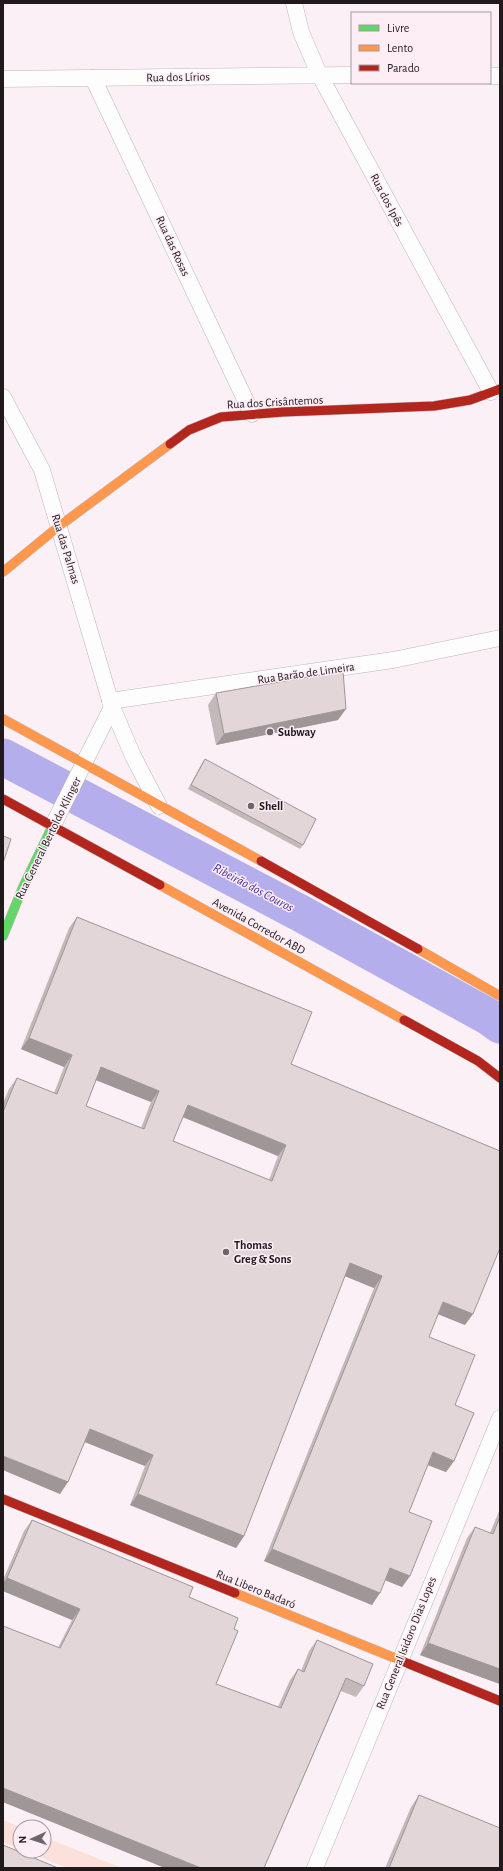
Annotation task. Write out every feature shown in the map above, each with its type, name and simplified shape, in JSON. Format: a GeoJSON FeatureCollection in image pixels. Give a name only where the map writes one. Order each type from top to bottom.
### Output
{"type":"FeatureCollection","features":[{"type":"Feature","properties":{"kind":"main road","name":"Rua dos Crisântemos"},"geometry":{"type":"LineString","coordinates":[[3,572],[58,527],[189,430],[221,417],[252,414],[434,406],[470,400],[496,391]]}},
{"type":"Feature","properties":{"kind":"main road"},"geometry":{"type":"LineString","coordinates":[[3,719],[81,770],[159,806],[475,980],[500,996]]}},
{"type":"Feature","properties":{"kind":"main road","name":"Avenida Corredor ABD"},"geometry":{"type":"LineString","coordinates":[[3,799],[56,819],[478,1061],[500,1078]]}},
{"type":"Feature","properties":{"kind":"main road","name":"Rua General Bertoldo Klinger"},"geometry":{"type":"LineString","coordinates":[[3,936],[22,887],[56,819]]}},
{"type":"Feature","properties":{"kind":"main road","name":"Rua Libero Badaró"},"geometry":{"type":"LineString","coordinates":[[3,1499],[500,1701]]}},
{"type":"Feature","properties":{"kind":"street","name":"Rua dos Ipês"},"geometry":{"type":"LineString","coordinates":[[294,3],[301,32],[319,74],[496,391]]}},
{"type":"Feature","properties":{"kind":"street","name":"Rua dos Lírios"},"geometry":{"type":"LineString","coordinates":[[3,79],[319,74],[351,75]]}},
{"type":"Feature","properties":{"kind":"street","name":"Rua das Rosas"},"geometry":{"type":"LineString","coordinates":[[93,78],[252,414]]}},
{"type":"Feature","properties":{"kind":"street","name":"Rua das Palmas"},"geometry":{"type":"LineString","coordinates":[[3,397],[42,470],[111,704],[133,756],[159,806]]}},
{"type":"Feature","properties":{"kind":"street","name":"Rua Barão de Limeira"},"geometry":{"type":"LineString","coordinates":[[111,704],[393,660],[500,638]]}},
{"type":"Feature","properties":{"kind":"street"},"geometry":{"type":"LineString","coordinates":[[81,770],[111,704]]}},
{"type":"Feature","properties":{"kind":"street","name":"Rua General Bertoldo Klinger"},"geometry":{"type":"LineString","coordinates":[[56,819],[81,770]]}},
{"type":"Feature","properties":{"kind":"street","name":"Rua General Isidoro Dias Lopes"},"geometry":{"type":"LineString","coordinates":[[314,1868],[500,1418]]}},
{"type":"Feature","properties":{"kind":"shaded area"},"geometry":{"type":"Polygon","coordinates":[[[3,1820],[12,1824],[12,1846],[3,1842],[3,1820]]]}},
{"type":"Feature","properties":{"kind":"shaded area"},"geometry":{"type":"Polygon","coordinates":[[[52,1840],[122,1868],[67,1868],[45,1859],[52,1859],[52,1840]]]}},
{"type":"Feature","properties":{"kind":"building"},"geometry":{"type":"Polygon","coordinates":[[[343,671],[346,709],[224,734],[216,693],[343,671]]]}},
{"type":"Feature","properties":{"kind":"building","name":"Shell"},"geometry":{"type":"Polygon","coordinates":[[[205,759],[316,819],[303,845],[191,785],[205,759]]]}},
{"type":"Feature","properties":{"kind":"building"},"geometry":{"type":"Polygon","coordinates":[[[3,836],[11,839],[3,863],[3,836]]]}},
{"type":"Feature","properties":{"kind":"building"},"geometry":{"type":"Polygon","coordinates":[[[77,917],[312,1012],[291,1064],[500,1151],[500,1248],[473,1314],[443,1302],[429,1337],[475,1355],[455,1405],[474,1413],[454,1461],[433,1452],[409,1512],[432,1521],[410,1576],[390,1568],[380,1593],[272,1549],[382,1276],[350,1263],[244,1536],[138,1494],[153,1455],[90,1429],[68,1482],[3,1456],[3,1112],[17,1078],[57,1094],[72,1055],[29,1038],[77,917]],[[101,1067],[86,1106],[144,1129],[159,1091],[101,1067]],[[188,1105],[173,1141],[272,1181],[286,1145],[188,1105]]]}},
{"type":"Feature","properties":{"kind":"building"},"geometry":{"type":"Polygon","coordinates":[[[500,1517],[500,1669],[428,1643],[475,1527],[493,1534],[500,1517]]]}},
{"type":"Feature","properties":{"kind":"building"},"geometry":{"type":"Polygon","coordinates":[[[32,1520],[193,1587],[189,1597],[238,1618],[234,1629],[238,1631],[216,1684],[281,1708],[298,1669],[304,1672],[317,1640],[373,1664],[364,1686],[346,1678],[264,1868],[201,1868],[3,1788],[3,1626],[60,1648],[80,1609],[7,1578],[32,1520]]]}},
{"type":"Feature","properties":{"kind":"building"},"geometry":{"type":"Polygon","coordinates":[[[419,1795],[500,1828],[500,1868],[389,1868],[419,1795]]]}},
{"type":"Feature","properties":{"kind":"building"},"geometry":{"type":"Polygon","coordinates":[[[3,1845],[12,1849],[12,1859],[36,1859],[58,1868],[3,1868],[3,1845]]]}},
{"type":"Feature","properties":{"kind":"waterway","name":"Ribeirão dos Couros"},"geometry":{"type":"LineString","coordinates":[[3,757],[300,913],[489,1017],[500,1025]]}},
{"type":"Feature","properties":{"kind":"traffic: fast"},"geometry":{"type":"LineString","coordinates":[[3,936],[23,887],[53,825]]}},
{"type":"Feature","properties":{"kind":"traffic: slow"},"geometry":{"type":"LineString","coordinates":[[3,572],[58,527],[170,444]]}},
{"type":"Feature","properties":{"kind":"traffic: slow"},"geometry":{"type":"LineString","coordinates":[[3,719],[261,861]]}},
{"type":"Feature","properties":{"kind":"traffic: slow"},"geometry":{"type":"LineString","coordinates":[[160,885],[404,1020]]}},
{"type":"Feature","properties":{"kind":"traffic: slow"},"geometry":{"type":"LineString","coordinates":[[418,949],[500,996]]}},
{"type":"Feature","properties":{"kind":"traffic: slow"},"geometry":{"type":"LineString","coordinates":[[235,1593],[402,1661]]}},
{"type":"Feature","properties":{"kind":"traffic: jam"},"geometry":{"type":"LineString","coordinates":[[170,444],[189,430],[221,417],[283,412],[434,406],[470,400],[500,389]]}},
{"type":"Feature","properties":{"kind":"traffic: jam"},"geometry":{"type":"LineString","coordinates":[[3,799],[160,885]]}},
{"type":"Feature","properties":{"kind":"traffic: jam"},"geometry":{"type":"LineString","coordinates":[[261,861],[418,949]]}},
{"type":"Feature","properties":{"kind":"traffic: jam"},"geometry":{"type":"LineString","coordinates":[[404,1020],[478,1061],[500,1078]]}},
{"type":"Feature","properties":{"kind":"traffic: jam"},"geometry":{"type":"LineString","coordinates":[[3,1499],[235,1593]]}},
{"type":"Feature","properties":{"kind":"traffic: jam"},"geometry":{"type":"LineString","coordinates":[[402,1661],[500,1701]]}},
{"type":"Feature","properties":{"kind":"place","name":"Subway"},"geometry":{"type":"Point","coordinates":[270,732]}},
{"type":"Feature","properties":{"kind":"place","name":"Shell"},"geometry":{"type":"Point","coordinates":[251,806]}},
{"type":"Feature","properties":{"kind":"place","name":"Thomas Greg & Sons"},"geometry":{"type":"Point","coordinates":[226,1252]}}]}
